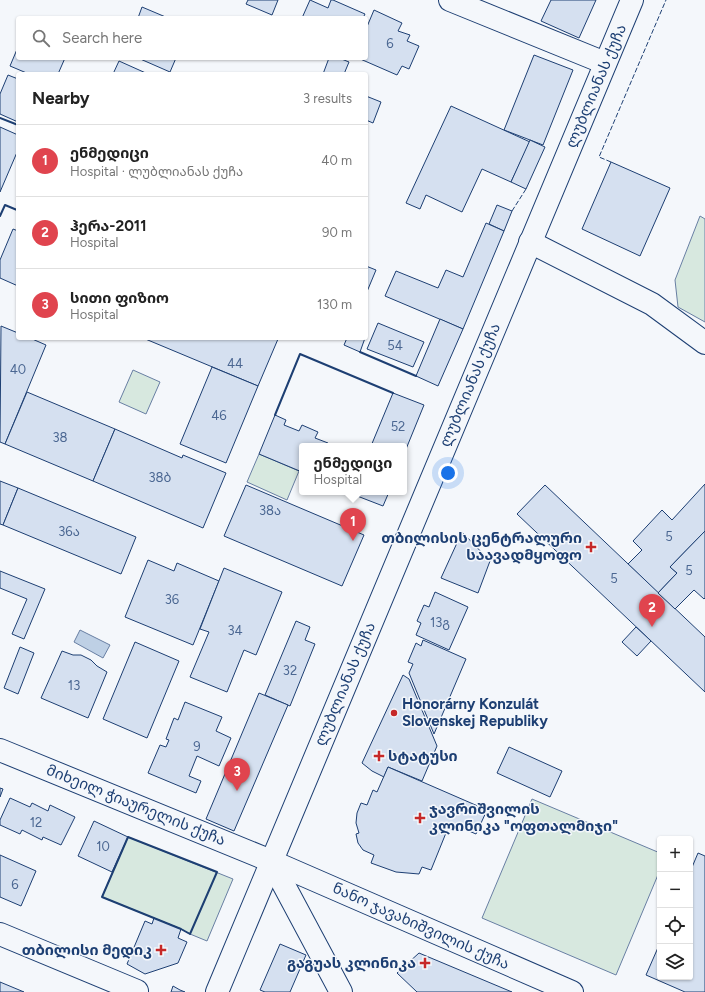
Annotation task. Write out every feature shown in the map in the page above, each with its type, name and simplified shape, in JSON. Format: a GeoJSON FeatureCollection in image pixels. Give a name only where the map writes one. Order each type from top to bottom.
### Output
{"type":"FeatureCollection","features":[{"type":"Feature","properties":{"kind":"street"},"geometry":{"type":"LineString","coordinates":[[450,0],[605,63]]}},
{"type":"Feature","properties":{"kind":"street","name":"ლუბლიანას ქუჩა"},"geometry":{"type":"LineString","coordinates":[[217,992],[632,0]]}},
{"type":"Feature","properties":{"kind":"street"},"geometry":{"type":"LineString","coordinates":[[530,242],[652,304],[705,342]]}},
{"type":"Feature","properties":{"kind":"street","name":"მიხეილ ჭიაურელის ქუჩა"},"geometry":{"type":"LineString","coordinates":[[0,750],[271,861]]}},
{"type":"Feature","properties":{"kind":"street"},"geometry":{"type":"LineString","coordinates":[[271,861],[341,992]]}},
{"type":"Feature","properties":{"kind":"street","name":"ნანო ჯავახიშვილის ქუჩა"},"geometry":{"type":"LineString","coordinates":[[271,861],[572,992]]}},
{"type":"Feature","properties":{"kind":"street"},"geometry":{"type":"LineString","coordinates":[[0,934],[137,991]]}},
{"type":"Feature","properties":{"kind":"shaded area"},"geometry":{"type":"Polygon","coordinates":[[[700,216],[705,219],[705,322],[678,307],[675,280],[700,216]]]}},
{"type":"Feature","properties":{"kind":"shaded area"},"geometry":{"type":"Polygon","coordinates":[[[133,370],[160,382],[146,414],[119,402],[133,370]]]}},
{"type":"Feature","properties":{"kind":"shaded area"},"geometry":{"type":"Polygon","coordinates":[[[259,454],[299,471],[287,500],[247,482],[259,454]]]}},
{"type":"Feature","properties":{"kind":"shaded area"},"geometry":{"type":"Polygon","coordinates":[[[532,799],[657,852],[657,877],[616,975],[482,918],[532,799]]]}},
{"type":"Feature","properties":{"kind":"shaded area"},"geometry":{"type":"Polygon","coordinates":[[[128,837],[233,879],[207,941],[102,897],[128,837]]]}},
{"type":"Feature","properties":{"kind":"water"},"geometry":{"type":"Polygon","coordinates":[[[80,630],[110,645],[103,658],[74,642],[80,630]]]}},
{"type":"Feature","properties":{"kind":"building"},"geometry":{"type":"Polygon","coordinates":[[[248,0],[278,0],[272,15],[246,4],[248,0]]]}},
{"type":"Feature","properties":{"kind":"building"},"geometry":{"type":"Polygon","coordinates":[[[310,0],[328,8],[331,0],[333,0],[365,14],[364,16],[303,16],[310,0]]]}},
{"type":"Feature","properties":{"kind":"building"},"geometry":{"type":"Polygon","coordinates":[[[551,0],[596,0],[579,38],[541,21],[551,0]]]}},
{"type":"Feature","properties":{"kind":"building"},"geometry":{"type":"Polygon","coordinates":[[[142,7],[163,16],[139,16],[142,7]]]}},
{"type":"Feature","properties":{"kind":"building"},"geometry":{"type":"Polygon","coordinates":[[[374,10],[402,23],[398,31],[410,35],[407,41],[419,46],[409,69],[402,66],[397,75],[363,60],[368,60],[368,24],[374,10]]]}},
{"type":"Feature","properties":{"kind":"building"},"geometry":{"type":"Polygon","coordinates":[[[16,52],[16,60],[64,60],[59,72],[24,72],[10,66],[16,52]]]}},
{"type":"Feature","properties":{"kind":"building"},"geometry":{"type":"Polygon","coordinates":[[[534,55],[573,70],[543,145],[504,130],[534,55]]]}},
{"type":"Feature","properties":{"kind":"building"},"geometry":{"type":"Polygon","coordinates":[[[143,60],[175,60],[170,72],[143,60]]]}},
{"type":"Feature","properties":{"kind":"building"},"geometry":{"type":"Polygon","coordinates":[[[328,60],[344,60],[349,62],[345,72],[324,72],[328,60]]]}},
{"type":"Feature","properties":{"kind":"building"},"geometry":{"type":"Polygon","coordinates":[[[119,61],[144,72],[114,72],[119,61]]]}},
{"type":"Feature","properties":{"kind":"building"},"geometry":{"type":"Polygon","coordinates":[[[8,75],[16,78],[16,121],[0,114],[0,94],[8,75]]]}},
{"type":"Feature","properties":{"kind":"building"},"geometry":{"type":"Polygon","coordinates":[[[368,97],[381,102],[373,123],[368,121],[368,97]]]}},
{"type":"Feature","properties":{"kind":"building"},"geometry":{"type":"Polygon","coordinates":[[[451,106],[530,142],[511,182],[482,169],[462,212],[426,195],[420,209],[406,203],[451,106]]]}},
{"type":"Feature","properties":{"kind":"building"},"geometry":{"type":"Polygon","coordinates":[[[0,127],[16,134],[16,155],[0,192],[0,127]]]}},
{"type":"Feature","properties":{"kind":"building"},"geometry":{"type":"Polygon","coordinates":[[[530,140],[545,147],[526,189],[511,182],[530,140]]]}},
{"type":"Feature","properties":{"kind":"building"},"geometry":{"type":"Polygon","coordinates":[[[611,162],[670,188],[640,256],[582,229],[611,162]]]}},
{"type":"Feature","properties":{"kind":"building"},"geometry":{"type":"Polygon","coordinates":[[[497,205],[512,211],[504,231],[489,224],[497,205]]]}},
{"type":"Feature","properties":{"kind":"building"},"geometry":{"type":"Polygon","coordinates":[[[486,223],[504,231],[463,329],[385,296],[396,271],[438,288],[446,270],[463,277],[486,223]]]}},
{"type":"Feature","properties":{"kind":"building"},"geometry":{"type":"Polygon","coordinates":[[[13,229],[16,230],[16,285],[0,278],[0,260],[13,229]]]}},
{"type":"Feature","properties":{"kind":"building"},"geometry":{"type":"Polygon","coordinates":[[[368,267],[376,270],[368,289],[368,267]]]}},
{"type":"Feature","properties":{"kind":"building"},"geometry":{"type":"Polygon","coordinates":[[[440,319],[463,329],[438,386],[416,376],[440,319]]]}},
{"type":"Feature","properties":{"kind":"building"},"geometry":{"type":"Polygon","coordinates":[[[378,323],[424,342],[413,367],[367,349],[378,323]]]}},
{"type":"Feature","properties":{"kind":"building"},"geometry":{"type":"Polygon","coordinates":[[[1,326],[16,332],[16,340],[35,340],[46,345],[5,444],[0,442],[1,326]]]}},
{"type":"Feature","properties":{"kind":"building"},"geometry":{"type":"Polygon","coordinates":[[[148,340],[278,340],[258,386],[148,340]]]}},
{"type":"Feature","properties":{"kind":"building"},"geometry":{"type":"Polygon","coordinates":[[[346,340],[364,340],[360,352],[344,345],[346,340]]]}},
{"type":"Feature","properties":{"kind":"building"},"geometry":{"type":"Polygon","coordinates":[[[212,367],[258,386],[226,463],[180,444],[212,367]]]}},
{"type":"Feature","properties":{"kind":"building"},"geometry":{"type":"Polygon","coordinates":[[[27,392],[115,429],[93,481],[5,444],[27,392]]]}},
{"type":"Feature","properties":{"kind":"building"},"geometry":{"type":"Polygon","coordinates":[[[393,393],[424,405],[407,447],[407,443],[372,443],[393,393]]]}},
{"type":"Feature","properties":{"kind":"building"},"geometry":{"type":"Polygon","coordinates":[[[275,415],[286,420],[284,425],[299,431],[302,425],[318,432],[315,438],[328,443],[299,443],[299,471],[259,454],[275,415]]]}},
{"type":"Feature","properties":{"kind":"building"},"geometry":{"type":"Polygon","coordinates":[[[115,429],[182,458],[183,455],[226,473],[203,528],[93,481],[115,429]]]}},
{"type":"Feature","properties":{"kind":"building"},"geometry":{"type":"Polygon","coordinates":[[[0,481],[18,488],[3,525],[0,524],[0,481]]]}},
{"type":"Feature","properties":{"kind":"building"},"geometry":{"type":"Polygon","coordinates":[[[705,484],[705,531],[670,567],[677,573],[658,593],[628,564],[642,550],[633,541],[662,510],[672,520],[705,484]]]}},
{"type":"Feature","properties":{"kind":"building"},"geometry":{"type":"Polygon","coordinates":[[[246,485],[364,535],[342,586],[224,536],[246,485]]]}},
{"type":"Feature","properties":{"kind":"building"},"geometry":{"type":"Polygon","coordinates":[[[545,485],[705,637],[705,692],[517,514],[545,485]]]}},
{"type":"Feature","properties":{"kind":"building"},"geometry":{"type":"Polygon","coordinates":[[[18,488],[136,537],[121,574],[3,525],[18,488]]]}},
{"type":"Feature","properties":{"kind":"building"},"geometry":{"type":"Polygon","coordinates":[[[355,495],[388,495],[383,506],[355,495]]]}},
{"type":"Feature","properties":{"kind":"building"},"geometry":{"type":"Polygon","coordinates":[[[705,531],[705,598],[704,599],[694,590],[675,609],[658,593],[677,573],[670,567],[705,531]]]}},
{"type":"Feature","properties":{"kind":"building"},"geometry":{"type":"Polygon","coordinates":[[[462,532],[490,561],[478,593],[441,578],[462,532]]]}},
{"type":"Feature","properties":{"kind":"building"},"geometry":{"type":"Polygon","coordinates":[[[148,560],[174,571],[177,563],[219,581],[193,645],[125,617],[148,560]]]}},
{"type":"Feature","properties":{"kind":"building"},"geometry":{"type":"Polygon","coordinates":[[[224,568],[282,592],[256,655],[244,650],[227,692],[190,677],[209,632],[200,629],[224,568]]]}},
{"type":"Feature","properties":{"kind":"building"},"geometry":{"type":"Polygon","coordinates":[[[0,571],[45,589],[24,639],[12,634],[27,599],[0,588],[0,571]]]}},
{"type":"Feature","properties":{"kind":"building"},"geometry":{"type":"Polygon","coordinates":[[[435,592],[468,607],[449,650],[416,635],[421,623],[417,621],[424,605],[429,607],[435,592]]]}},
{"type":"Feature","properties":{"kind":"building"},"geometry":{"type":"Polygon","coordinates":[[[296,621],[310,627],[305,640],[315,644],[290,706],[265,695],[296,621]]]}},
{"type":"Feature","properties":{"kind":"building"},"geometry":{"type":"Polygon","coordinates":[[[636,627],[651,641],[637,656],[622,642],[636,627]]]}},
{"type":"Feature","properties":{"kind":"building"},"geometry":{"type":"Polygon","coordinates":[[[423,640],[466,659],[434,734],[409,673],[413,664],[408,662],[416,643],[421,646],[423,640]]]}},
{"type":"Feature","properties":{"kind":"building"},"geometry":{"type":"Polygon","coordinates":[[[135,642],[179,661],[147,738],[103,719],[135,642]]]}},
{"type":"Feature","properties":{"kind":"building"},"geometry":{"type":"Polygon","coordinates":[[[20,647],[34,653],[18,694],[4,688],[20,647]]]}},
{"type":"Feature","properties":{"kind":"building"},"geometry":{"type":"Polygon","coordinates":[[[62,651],[73,655],[81,655],[91,660],[107,672],[88,718],[41,698],[62,651]]]}},
{"type":"Feature","properties":{"kind":"building"},"geometry":{"type":"Polygon","coordinates":[[[403,675],[409,679],[437,746],[422,781],[388,767],[384,777],[372,771],[362,763],[403,675]]]}},
{"type":"Feature","properties":{"kind":"building"},"geometry":{"type":"Polygon","coordinates":[[[259,693],[288,705],[234,831],[206,819],[259,693]]]}},
{"type":"Feature","properties":{"kind":"building"},"geometry":{"type":"Polygon","coordinates":[[[185,702],[222,717],[216,731],[231,738],[219,766],[197,756],[189,776],[201,781],[196,793],[148,773],[160,745],[166,747],[169,740],[166,739],[174,718],[178,720],[185,702]]]}},
{"type":"Feature","properties":{"kind":"building"},"geometry":{"type":"Polygon","coordinates":[[[509,747],[562,771],[550,797],[497,773],[509,747]]]}},
{"type":"Feature","properties":{"kind":"building","name":"ჯავრიშვილის კლინიკა \"ოფთალმიჯი\""},"geometry":{"type":"Polygon","coordinates":[[[388,767],[487,810],[476,834],[450,823],[431,870],[422,867],[419,874],[396,872],[371,863],[374,855],[363,850],[358,843],[356,834],[359,833],[356,823],[357,813],[361,803],[367,805],[373,790],[377,792],[388,767]]]}},
{"type":"Feature","properties":{"kind":"building"},"geometry":{"type":"Polygon","coordinates":[[[0,788],[3,789],[0,797],[0,788]]]}},
{"type":"Feature","properties":{"kind":"building"},"geometry":{"type":"Polygon","coordinates":[[[10,798],[30,807],[32,803],[48,811],[50,805],[75,817],[61,845],[43,837],[42,840],[22,830],[20,834],[0,825],[0,820],[10,798]]]}},
{"type":"Feature","properties":{"kind":"building"},"geometry":{"type":"Polygon","coordinates":[[[94,821],[128,837],[112,872],[78,856],[94,821]]]}},
{"type":"Feature","properties":{"kind":"building"},"geometry":{"type":"Polygon","coordinates":[[[698,853],[705,856],[705,992],[685,992],[657,980],[693,980],[693,865],[698,853]]]}},
{"type":"Feature","properties":{"kind":"building"},"geometry":{"type":"Polygon","coordinates":[[[0,855],[36,871],[21,906],[0,897],[0,855]]]}},
{"type":"Feature","properties":{"kind":"building"},"geometry":{"type":"Polygon","coordinates":[[[154,918],[181,929],[178,938],[187,942],[178,963],[145,974],[127,964],[145,921],[152,924],[154,918]]]}},
{"type":"Feature","properties":{"kind":"building"},"geometry":{"type":"Polygon","coordinates":[[[280,944],[306,955],[290,992],[265,992],[260,990],[280,944]]]}},
{"type":"Feature","properties":{"kind":"building"},"geometry":{"type":"Polygon","coordinates":[[[657,950],[657,980],[646,975],[657,950]]]}},
{"type":"Feature","properties":{"kind":"building","name":"გაგუას კლინიკა"},"geometry":{"type":"Polygon","coordinates":[[[419,953],[512,992],[417,992],[397,973],[419,953]]]}},
{"type":"Feature","properties":{"kind":"building"},"geometry":{"type":"Polygon","coordinates":[[[0,982],[24,992],[0,992],[0,982]]]}},
{"type":"Feature","properties":{"kind":"building"},"geometry":{"type":"Polygon","coordinates":[[[173,986],[180,990],[185,992],[171,992],[173,986]]]}},
{"type":"Feature","properties":{"kind":"fence"},"geometry":{"type":"LineString","coordinates":[[611,162],[599,157],[666,0]]}},
{"type":"Feature","properties":{"kind":"fence"},"geometry":{"type":"LineString","coordinates":[[512,211],[526,189]]}},
{"type":"Feature","properties":{"kind":"wall"},"geometry":{"type":"LineString","coordinates":[[0,118],[16,124]]}},
{"type":"Feature","properties":{"kind":"wall"},"geometry":{"type":"LineString","coordinates":[[0,216],[5,205],[16,210]]}},
{"type":"Feature","properties":{"kind":"wall"},"geometry":{"type":"LineString","coordinates":[[360,352],[416,376]]}},
{"type":"Feature","properties":{"kind":"wall"},"geometry":{"type":"LineString","coordinates":[[275,415],[300,354],[393,393]]}},
{"type":"Feature","properties":{"kind":"wall"},"geometry":{"type":"LineString","coordinates":[[128,837],[217,872],[190,934],[102,897],[128,837]]}},
{"type":"Feature","properties":{"kind":"place","name":"ენმედიცი"},"geometry":{"type":"Point","coordinates":[353,541]}},
{"type":"Feature","properties":{"kind":"place","name":"თბილისის ცენტრალური საავადმყოფო"},"geometry":{"type":"Point","coordinates":[591,547]}},
{"type":"Feature","properties":{"kind":"place","name":"ჰერა-2011"},"geometry":{"type":"Point","coordinates":[652,627]}},
{"type":"Feature","properties":{"kind":"place","name":"Honorárny Konzulát Slovenskej Republiky"},"geometry":{"type":"Point","coordinates":[394,713]}},
{"type":"Feature","properties":{"kind":"place","name":"სტატუსი"},"geometry":{"type":"Point","coordinates":[379,756]}},
{"type":"Feature","properties":{"kind":"place","name":"სითი ფიზიო"},"geometry":{"type":"Point","coordinates":[237,791]}},
{"type":"Feature","properties":{"kind":"place","name":"ჯავრიშვილის კლინიკა \"ოფთალმიჯი\""},"geometry":{"type":"Point","coordinates":[420,818]}},
{"type":"Feature","properties":{"kind":"place","name":"თბილისი მედიკ"},"geometry":{"type":"Point","coordinates":[161,950]}},
{"type":"Feature","properties":{"kind":"place","name":"გაგუას კლინიკა"},"geometry":{"type":"Point","coordinates":[425,963]}}]}
